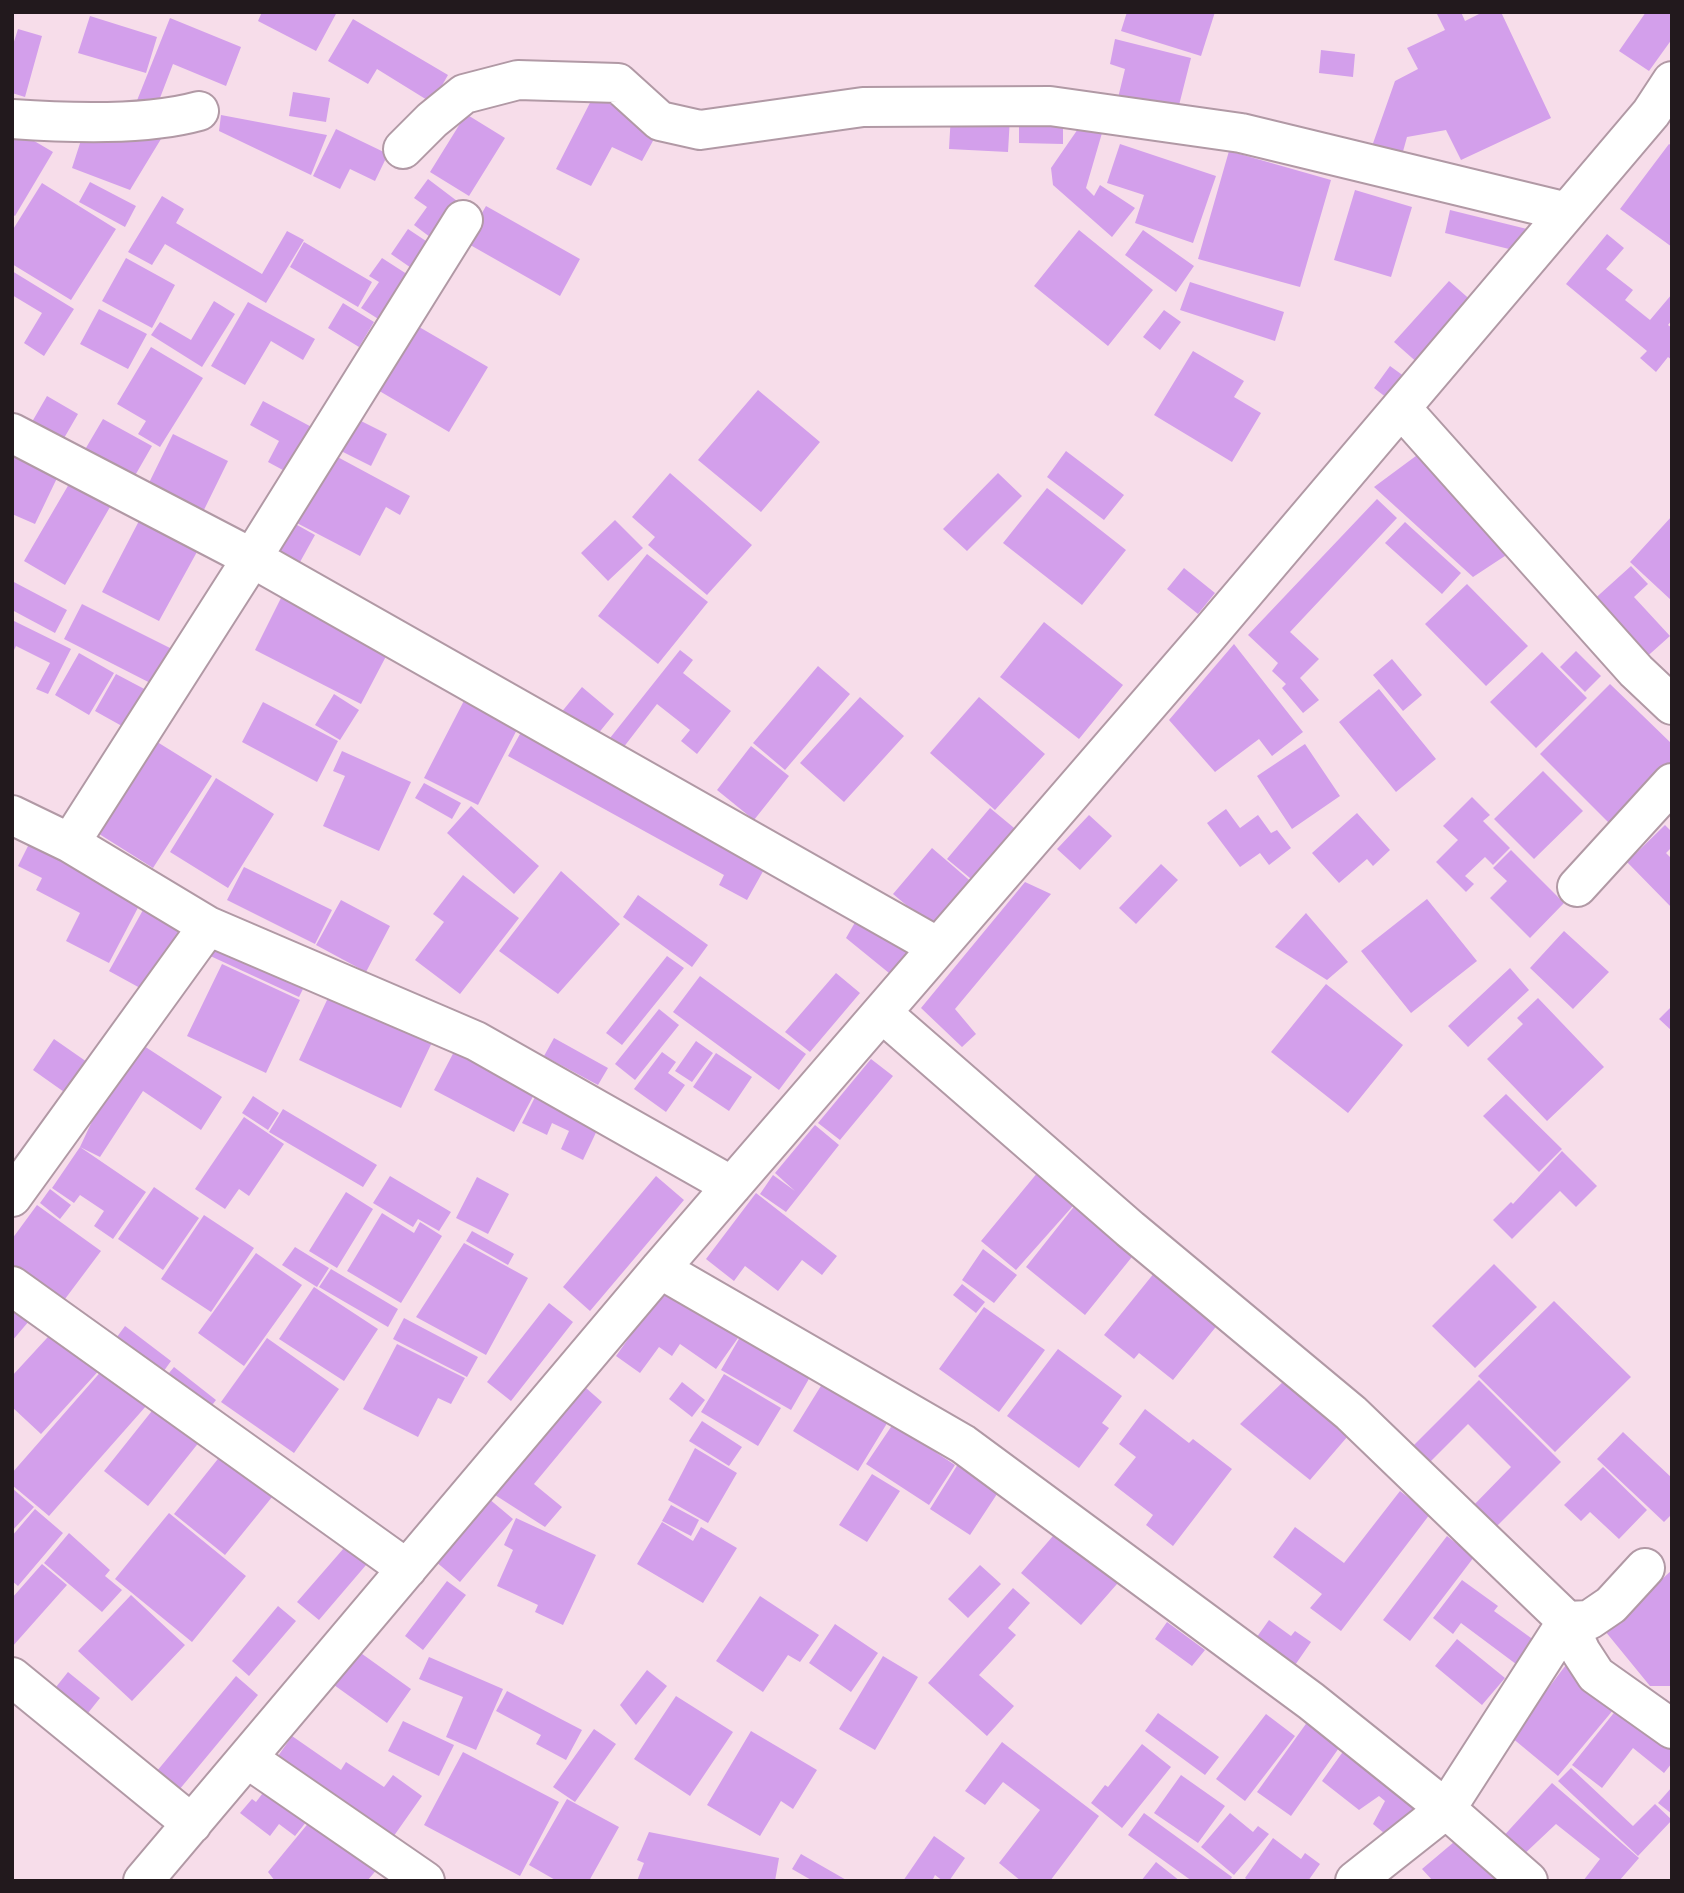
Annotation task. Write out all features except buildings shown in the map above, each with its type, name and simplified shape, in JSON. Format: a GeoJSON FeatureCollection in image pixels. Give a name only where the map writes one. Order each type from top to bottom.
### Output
{"type":"FeatureCollection","features":[{"type":"Feature","properties":{"kind":"street"},"geometry":{"type":"LineString","coordinates":[[403,149],[432,120],[464,94],[518,80],[618,83],[660,121],[700,130],[863,107],[1049,106],[1241,133],[1567,212]]}},
{"type":"Feature","properties":{"kind":"street"},"geometry":{"type":"LineString","coordinates":[[143,1881],[660,1269],[1567,212],[1662,121],[1672,81]]}},
{"type":"Feature","properties":{"kind":"street"},"geometry":{"type":"LineString","coordinates":[[12,119],[59,122],[172,118],[199,111]]}},
{"type":"Feature","properties":{"kind":"street"},"geometry":{"type":"LineString","coordinates":[[70,843],[463,220]]}},
{"type":"Feature","properties":{"kind":"street"},"geometry":{"type":"LineString","coordinates":[[1401,408],[1636,671],[1672,705]]}},
{"type":"Feature","properties":{"kind":"street"},"geometry":{"type":"LineString","coordinates":[[12,433],[252,558],[938,947]]}},
{"type":"Feature","properties":{"kind":"street"},"geometry":{"type":"LineString","coordinates":[[1577,887],[1672,783]]}},
{"type":"Feature","properties":{"kind":"street"},"geometry":{"type":"LineString","coordinates":[[12,815],[70,843],[208,926],[476,1041],[732,1186]]}},
{"type":"Feature","properties":{"kind":"street"},"geometry":{"type":"LineString","coordinates":[[12,1197],[208,926]]}},
{"type":"Feature","properties":{"kind":"street"},"geometry":{"type":"LineString","coordinates":[[882,1013],[1130,1229],[1352,1413],[1567,1621],[1581,1652],[1596,1675],[1672,1729]]}},
{"type":"Feature","properties":{"kind":"street"},"geometry":{"type":"LineString","coordinates":[[660,1269],[963,1444],[1311,1701],[1446,1809],[1528,1881]]}},
{"type":"Feature","properties":{"kind":"street"},"geometry":{"type":"LineString","coordinates":[[12,1286],[407,1569]]}},
{"type":"Feature","properties":{"kind":"street"},"geometry":{"type":"LineString","coordinates":[[1567,1621],[1589,1620],[1611,1605],[1646,1568]]}},
{"type":"Feature","properties":{"kind":"street"},"geometry":{"type":"LineString","coordinates":[[1355,1881],[1446,1809],[1567,1621]]}},
{"type":"Feature","properties":{"kind":"street"},"geometry":{"type":"LineString","coordinates":[[12,1676],[192,1824]]}},
{"type":"Feature","properties":{"kind":"street"},"geometry":{"type":"LineString","coordinates":[[248,1759],[425,1881]]}}]}
